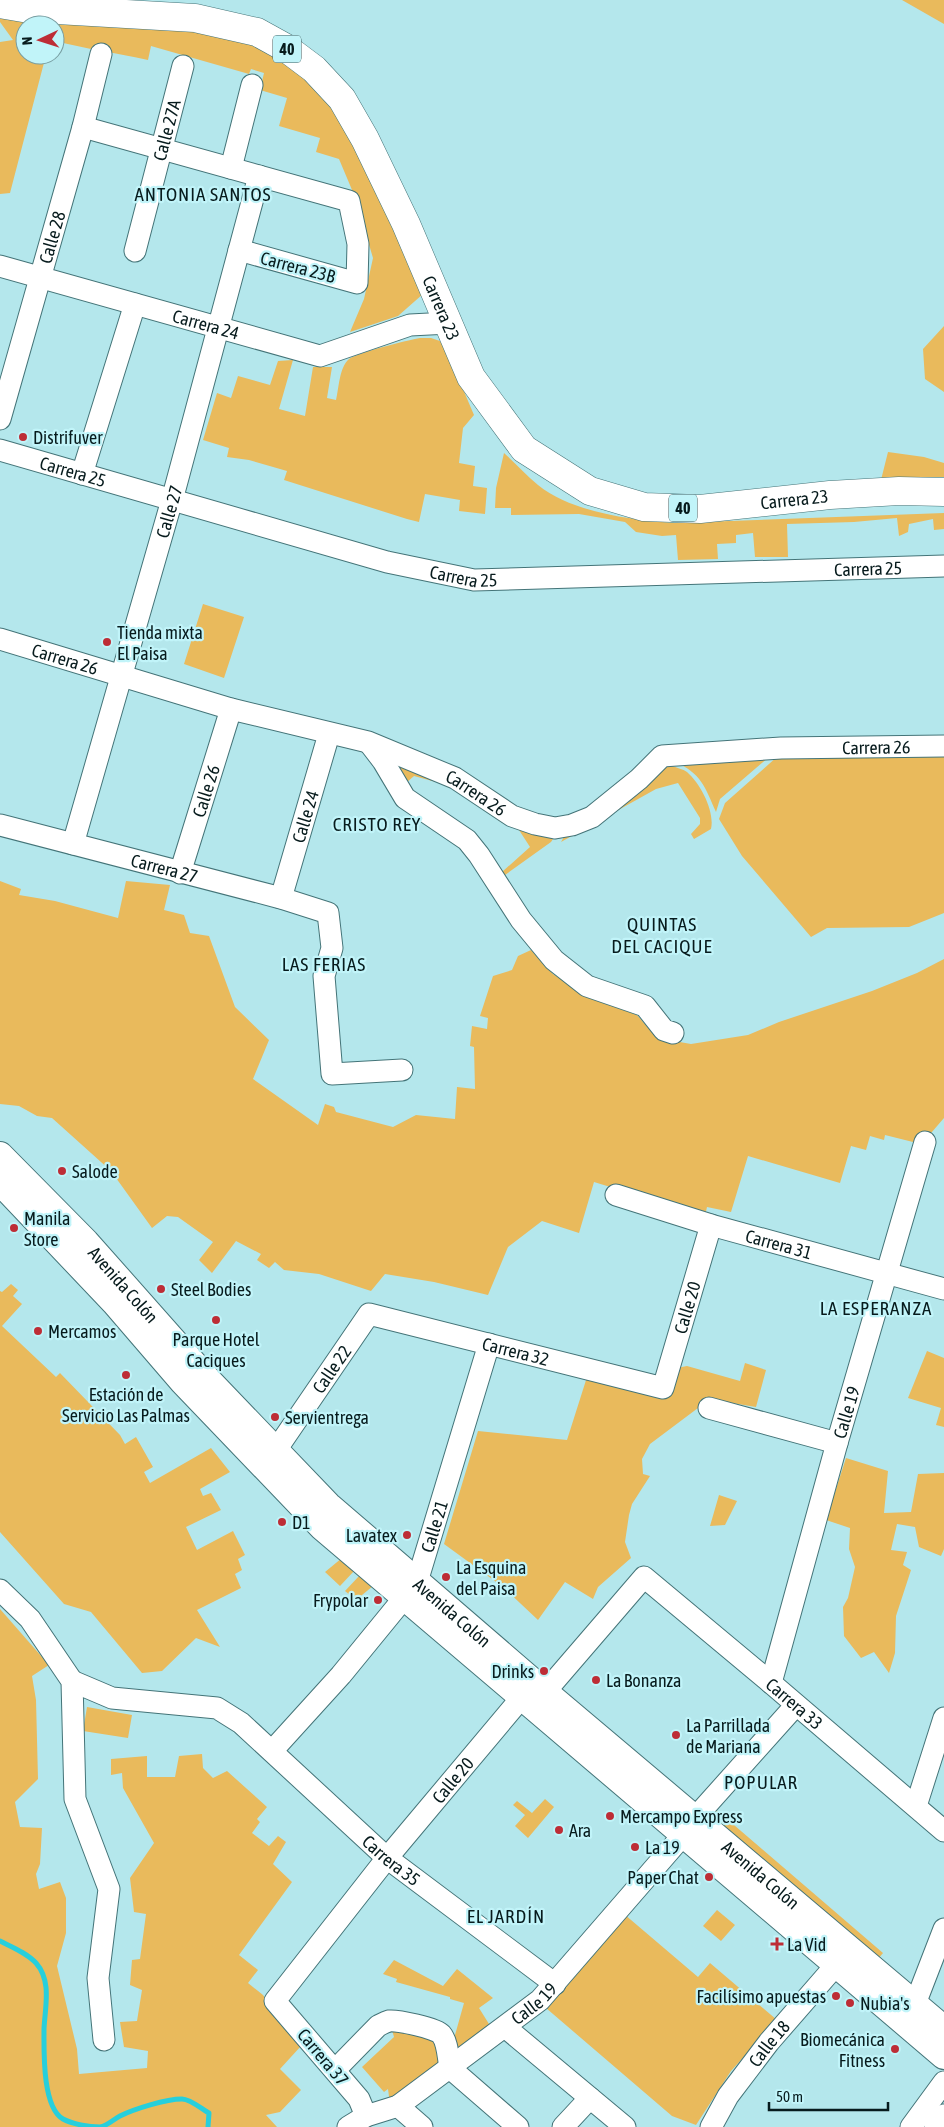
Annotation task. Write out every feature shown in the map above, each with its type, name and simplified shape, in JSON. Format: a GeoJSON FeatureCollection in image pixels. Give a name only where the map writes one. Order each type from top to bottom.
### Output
{"type":"FeatureCollection","features":[{"type":"Feature","properties":{"kind":"highway","name":"Carrera 23"},"geometry":{"type":"LineString","coordinates":[[0,4],[23,8],[195,18],[257,32],[286,48],[314,69],[342,99],[365,139],[406,224],[471,378],[524,449],[590,491],[644,507],[700,508],[820,496],[899,491],[944,492]]}},
{"type":"Feature","properties":{"kind":"main road","name":"Avenida Colón"},"geometry":{"type":"LineString","coordinates":[[0,1154],[86,1242],[140,1317]]}},
{"type":"Feature","properties":{"kind":"main road","name":"Avenida Colón"},"geometry":{"type":"LineString","coordinates":[[0,1182],[140,1317],[300,1506],[411,1590],[690,1826],[944,2029]]}},
{"type":"Feature","properties":{"kind":"main road","name":"Avenida Colón"},"geometry":{"type":"LineString","coordinates":[[191,1375],[276,1450],[411,1590]]}},
{"type":"Feature","properties":{"kind":"main road","name":"Avenida Colón"},"geometry":{"type":"LineString","coordinates":[[690,1826],[836,1965],[944,2056]]}},
{"type":"Feature","properties":{"kind":"street","name":"Calle 28"},"geometry":{"type":"LineString","coordinates":[[0,419],[83,127],[101,54]]}},
{"type":"Feature","properties":{"kind":"street","name":"Calle 27A"},"geometry":{"type":"LineString","coordinates":[[135,251],[183,66]]}},
{"type":"Feature","properties":{"kind":"street"},"geometry":{"type":"LineString","coordinates":[[231,168],[252,85]]}},
{"type":"Feature","properties":{"kind":"street"},"geometry":{"type":"LineString","coordinates":[[83,127],[259,176]]}},
{"type":"Feature","properties":{"kind":"street","name":"Carrera 23B"},"geometry":{"type":"LineString","coordinates":[[239,250],[357,283],[358,244],[349,201],[259,176]]}},
{"type":"Feature","properties":{"kind":"street","name":"Calle 27"},"geometry":{"type":"LineString","coordinates":[[72,844],[172,500],[259,176]]}},
{"type":"Feature","properties":{"kind":"street","name":"Carrera 24"},"geometry":{"type":"LineString","coordinates":[[0,266],[320,356],[410,325],[449,323]]}},
{"type":"Feature","properties":{"kind":"street","name":"Carrera 24"},"geometry":{"type":"LineString","coordinates":[[410,325],[437,297]]}},
{"type":"Feature","properties":{"kind":"street"},"geometry":{"type":"LineString","coordinates":[[82,474],[135,304]]}},
{"type":"Feature","properties":{"kind":"street","name":"Carrera 25"},"geometry":{"type":"LineString","coordinates":[[0,450],[386,562],[474,580],[944,566]]}},
{"type":"Feature","properties":{"kind":"street","name":"Carrera 26"},"geometry":{"type":"LineString","coordinates":[[0,639],[231,709],[368,742],[455,778],[512,816],[535,824],[555,828],[572,825],[592,817],[638,779],[662,756],[781,748],[944,746]]}},
{"type":"Feature","properties":{"kind":"street","name":"Calle 26"},"geometry":{"type":"LineString","coordinates":[[180,873],[231,709]]}},
{"type":"Feature","properties":{"kind":"street","name":"Calle 24"},"geometry":{"type":"LineString","coordinates":[[281,898],[329,734]]}},
{"type":"Feature","properties":{"kind":"street"},"geometry":{"type":"LineString","coordinates":[[368,742],[383,761],[405,798],[467,840],[479,855],[521,920],[554,960],[587,986],[645,1006],[664,1030],[673,1033]]}},
{"type":"Feature","properties":{"kind":"street","name":"Carrera 27"},"geometry":{"type":"LineString","coordinates":[[0,825],[281,898],[328,913],[332,948],[324,976],[332,1074],[402,1070]]}},
{"type":"Feature","properties":{"kind":"street","name":"Calle 19"},"geometry":{"type":"LineString","coordinates":[[771,1683],[837,1442],[925,1142]]}},
{"type":"Feature","properties":{"kind":"street","name":"Carrera 31"},"geometry":{"type":"LineString","coordinates":[[616,1195],[711,1225],[944,1289]]}},
{"type":"Feature","properties":{"kind":"street","name":"Calle 20"},"geometry":{"type":"LineString","coordinates":[[663,1388],[711,1225]]}},
{"type":"Feature","properties":{"kind":"street","name":"Carrera 32"},"geometry":{"type":"LineString","coordinates":[[369,1314],[663,1388]]}},
{"type":"Feature","properties":{"kind":"street","name":"Calle 22"},"geometry":{"type":"LineString","coordinates":[[276,1450],[369,1314]]}},
{"type":"Feature","properties":{"kind":"street","name":"Calle 21"},"geometry":{"type":"LineString","coordinates":[[272,1751],[341,1676],[411,1590],[489,1344]]}},
{"type":"Feature","properties":{"kind":"street"},"geometry":{"type":"LineString","coordinates":[[709,1408],[837,1442]]}},
{"type":"Feature","properties":{"kind":"street","name":"Calle 20"},"geometry":{"type":"LineString","coordinates":[[275,2001],[387,1858],[533,1695],[644,1577]]}},
{"type":"Feature","properties":{"kind":"street","name":"Carrera 33"},"geometry":{"type":"LineString","coordinates":[[644,1577],[944,1831]]}},
{"type":"Feature","properties":{"kind":"street"},"geometry":{"type":"LineString","coordinates":[[0,1590],[30,1619],[72,1681],[75,1799],[109,1889],[98,1978],[104,2040]]}},
{"type":"Feature","properties":{"kind":"street","name":"Carrera 35"},"geometry":{"type":"LineString","coordinates":[[72,1681],[112,1698],[217,1708],[241,1723],[387,1858],[556,1984]]}},
{"type":"Feature","properties":{"kind":"street","name":"Calle 19"},"geometry":{"type":"LineString","coordinates":[[357,2122],[398,2106],[540,2000],[556,1984],[796,1704]]}},
{"type":"Feature","properties":{"kind":"street"},"geometry":{"type":"LineString","coordinates":[[916,1806],[944,1718]]}},
{"type":"Feature","properties":{"kind":"street"},"geometry":{"type":"LineString","coordinates":[[915,2004],[944,1930]]}},
{"type":"Feature","properties":{"kind":"street","name":"Calle 18"},"geometry":{"type":"LineString","coordinates":[[711,2127],[728,2096],[769,2042],[836,1965]]}},
{"type":"Feature","properties":{"kind":"street","name":"Carrera 37"},"geometry":{"type":"LineString","coordinates":[[275,2001],[359,2100],[357,2122]]}},
{"type":"Feature","properties":{"kind":"street"},"geometry":{"type":"LineString","coordinates":[[335,2070],[378,2026],[387,2021],[436,2030],[442,2034],[450,2068],[518,2127]]}},
{"type":"Feature","properties":{"kind":"street"},"geometry":{"type":"LineString","coordinates":[[505,2027],[624,2127]]}},
{"type":"Feature","properties":{"kind":"street"},"geometry":{"type":"LineString","coordinates":[[912,2127],[944,2082]]}},
{"type":"Feature","properties":{"kind":"street"},"geometry":{"type":"LineString","coordinates":[[563,2127],[590,2098]]}},
{"type":"Feature","properties":{"kind":"street"},"geometry":{"type":"LineString","coordinates":[[398,2106],[422,2127]]}},
{"type":"Feature","properties":{"kind":"street"},"geometry":{"type":"LineString","coordinates":[[935,2127],[944,2115]]}},
{"type":"Feature","properties":{"kind":"shaded area"},"geometry":{"type":"Polygon","coordinates":[[[902,0],[944,0],[944,24],[902,0]]]}},
{"type":"Feature","properties":{"kind":"shaded area"},"geometry":{"type":"Polygon","coordinates":[[[0,17],[15,18],[15,65],[43,65],[10,193],[0,194],[0,42],[13,40],[0,22],[0,17]]]}},
{"type":"Feature","properties":{"kind":"shaded area"},"geometry":{"type":"Polygon","coordinates":[[[65,21],[194,30],[233,37],[273,55],[308,81],[335,112],[360,154],[423,294],[398,316],[350,332],[364,299],[373,258],[355,197],[339,159],[316,152],[320,138],[279,126],[287,98],[260,90],[264,73],[251,69],[249,74],[151,46],[148,60],[65,43],[65,21]]]}},
{"type":"Feature","properties":{"kind":"shaded area"},"geometry":{"type":"Polygon","coordinates":[[[944,326],[944,392],[925,379],[923,349],[944,326]]]}},
{"type":"Feature","properties":{"kind":"shaded area"},"geometry":{"type":"Polygon","coordinates":[[[420,338],[431,338],[440,341],[451,361],[474,415],[463,428],[459,463],[475,466],[473,486],[487,488],[485,514],[459,511],[460,500],[425,494],[419,522],[407,519],[284,480],[287,471],[249,460],[227,457],[229,448],[203,440],[217,393],[231,398],[238,376],[270,385],[278,361],[293,360],[279,409],[305,416],[313,367],[332,367],[327,398],[336,400],[341,373],[349,359],[372,350],[420,338]]]}},
{"type":"Feature","properties":{"kind":"shaded area"},"geometry":{"type":"Polygon","coordinates":[[[888,452],[924,457],[944,463],[944,477],[881,480],[888,452]]]}},
{"type":"Feature","properties":{"kind":"shaded area"},"geometry":{"type":"Polygon","coordinates":[[[504,453],[538,485],[552,495],[585,509],[622,517],[675,523],[944,513],[944,529],[934,530],[933,519],[909,524],[908,532],[899,536],[897,518],[854,522],[787,524],[788,557],[755,557],[753,533],[736,535],[736,543],[717,544],[718,559],[678,560],[676,535],[662,536],[636,532],[625,522],[579,514],[511,515],[511,508],[495,508],[496,488],[504,453]]]}},
{"type":"Feature","properties":{"kind":"shaded area"},"geometry":{"type":"Polygon","coordinates":[[[203,604],[244,617],[224,678],[184,664],[203,604]]]}},
{"type":"Feature","properties":{"kind":"shaded area"},"geometry":{"type":"Polygon","coordinates":[[[944,753],[944,913],[909,927],[827,928],[811,937],[742,856],[719,819],[725,803],[778,756],[944,753]]]}},
{"type":"Feature","properties":{"kind":"shaded area"},"geometry":{"type":"Polygon","coordinates":[[[770,756],[720,799],[716,812],[701,782],[691,771],[675,762],[770,756]]]}},
{"type":"Feature","properties":{"kind":"shaded area"},"geometry":{"type":"Polygon","coordinates":[[[391,760],[557,833],[551,842],[505,875],[502,872],[530,847],[519,830],[501,822],[447,785],[414,776],[406,783],[391,760]]]}},
{"type":"Feature","properties":{"kind":"shaded area"},"geometry":{"type":"Polygon","coordinates":[[[672,766],[687,772],[702,791],[711,815],[711,829],[694,839],[691,834],[700,824],[700,818],[678,783],[656,789],[561,842],[568,830],[617,806],[667,767],[672,766]]]}},
{"type":"Feature","properties":{"kind":"shaded area"},"geometry":{"type":"Polygon","coordinates":[[[0,881],[21,889],[19,895],[55,901],[118,918],[126,881],[170,885],[164,910],[184,915],[190,933],[209,936],[235,1007],[269,1040],[253,1079],[318,1125],[325,1104],[334,1107],[336,1112],[393,1127],[416,1115],[455,1119],[457,1087],[475,1089],[474,1047],[470,1046],[472,1026],[487,1029],[488,1018],[480,1016],[493,976],[512,970],[518,956],[531,950],[553,974],[591,998],[637,1015],[657,1038],[691,1044],[748,1035],[779,1022],[872,991],[917,973],[944,959],[944,1118],[925,1140],[913,1142],[885,1135],[884,1140],[870,1136],[866,1150],[851,1146],[840,1183],[748,1156],[731,1212],[707,1207],[705,1216],[594,1182],[579,1233],[542,1221],[508,1247],[488,1295],[434,1282],[385,1274],[371,1291],[319,1274],[284,1270],[275,1262],[269,1268],[257,1260],[261,1254],[236,1241],[212,1273],[199,1260],[213,1242],[178,1217],[167,1216],[152,1228],[111,1171],[52,1118],[37,1116],[19,1106],[0,1104],[0,881]]]}},
{"type":"Feature","properties":{"kind":"shaded area"},"geometry":{"type":"Polygon","coordinates":[[[11,1284],[18,1290],[13,1296],[22,1304],[2,1326],[56,1377],[60,1373],[120,1435],[125,1444],[136,1437],[153,1467],[144,1472],[150,1483],[211,1448],[230,1472],[200,1489],[203,1496],[211,1493],[221,1510],[186,1527],[197,1550],[233,1531],[245,1555],[238,1559],[242,1570],[235,1574],[241,1588],[197,1610],[220,1647],[196,1638],[162,1671],[142,1673],[91,1612],[64,1604],[0,1532],[0,1291],[2,1292],[11,1284]]]}},
{"type":"Feature","properties":{"kind":"shaded area"},"geometry":{"type":"Polygon","coordinates":[[[927,1351],[944,1358],[944,1427],[936,1425],[941,1408],[908,1398],[927,1351]]]}},
{"type":"Feature","properties":{"kind":"shaded area"},"geometry":{"type":"Polygon","coordinates":[[[745,1363],[766,1370],[756,1407],[714,1400],[706,1402],[650,1444],[642,1459],[643,1474],[650,1476],[632,1504],[629,1515],[625,1542],[631,1558],[598,1587],[593,1599],[565,1582],[538,1620],[503,1587],[444,1544],[478,1431],[567,1440],[587,1377],[665,1395],[677,1368],[687,1366],[740,1381],[745,1363]]]}},
{"type":"Feature","properties":{"kind":"shaded area"},"geometry":{"type":"Polygon","coordinates":[[[846,1458],[888,1471],[884,1513],[911,1512],[918,1474],[944,1473],[944,1549],[941,1556],[919,1547],[915,1527],[897,1524],[891,1550],[907,1552],[903,1565],[911,1570],[896,1616],[895,1653],[889,1673],[874,1652],[861,1658],[844,1636],[843,1607],[848,1598],[855,1567],[849,1549],[850,1528],[826,1520],[846,1458]]]}},
{"type":"Feature","properties":{"kind":"shaded area"},"geometry":{"type":"Polygon","coordinates":[[[719,1495],[737,1501],[725,1525],[710,1526],[719,1495]]]}},
{"type":"Feature","properties":{"kind":"shaded area"},"geometry":{"type":"Polygon","coordinates":[[[342,1558],[355,1570],[340,1586],[325,1572],[342,1558]]]}},
{"type":"Feature","properties":{"kind":"shaded area"},"geometry":{"type":"Polygon","coordinates":[[[360,1575],[373,1586],[356,1600],[345,1591],[360,1575]]]}},
{"type":"Feature","properties":{"kind":"shaded area"},"geometry":{"type":"Polygon","coordinates":[[[0,1609],[49,1665],[32,1676],[36,1700],[38,1779],[15,1802],[20,1827],[42,1828],[40,1864],[36,1874],[39,1889],[60,1882],[66,1898],[66,1933],[57,1966],[77,2049],[79,2074],[147,2068],[148,2051],[124,2047],[120,2022],[137,2021],[142,1990],[130,1985],[132,1960],[140,1959],[146,1914],[134,1912],[130,1878],[154,1843],[123,1788],[122,1773],[111,1775],[111,1759],[147,1756],[147,1777],[175,1777],[179,1756],[202,1754],[203,1768],[213,1778],[227,1771],[267,1807],[257,1819],[260,1822],[252,1833],[269,1846],[278,1836],[286,1842],[273,1864],[292,1882],[239,1955],[258,1970],[248,1983],[263,1995],[301,2046],[280,2069],[301,2090],[280,2112],[266,2115],[277,2127],[0,2127],[0,1609]]]}},
{"type":"Feature","properties":{"kind":"shaded area"},"geometry":{"type":"Polygon","coordinates":[[[87,1707],[132,1715],[128,1738],[83,1731],[87,1707]]]}},
{"type":"Feature","properties":{"kind":"shaded area"},"geometry":{"type":"Polygon","coordinates":[[[545,1799],[554,1807],[528,1838],[515,1826],[525,1815],[513,1805],[517,1801],[532,1813],[545,1799]]]}},
{"type":"Feature","properties":{"kind":"shaded area"},"geometry":{"type":"Polygon","coordinates":[[[713,1807],[883,1953],[878,1959],[708,1812],[713,1807]]]}},
{"type":"Feature","properties":{"kind":"shaded area"},"geometry":{"type":"Polygon","coordinates":[[[717,1910],[735,1925],[721,1941],[703,1926],[717,1910]]]}},
{"type":"Feature","properties":{"kind":"shaded area"},"geometry":{"type":"Polygon","coordinates":[[[624,1914],[698,1977],[710,1963],[777,2020],[731,2071],[696,2125],[672,2116],[546,2008],[624,1914]]]}},
{"type":"Feature","properties":{"kind":"shaded area"},"geometry":{"type":"Polygon","coordinates":[[[394,1960],[443,1986],[457,1969],[493,1998],[479,2008],[490,2029],[451,2058],[449,2045],[455,2035],[464,2003],[450,1999],[450,1997],[396,1982],[397,1979],[383,1974],[394,1960]]]}},
{"type":"Feature","properties":{"kind":"shaded area"},"geometry":{"type":"Polygon","coordinates":[[[391,2026],[434,2033],[443,2067],[390,2104],[388,2089],[384,2092],[362,2067],[394,2037],[391,2026]]]}},
{"type":"Feature","properties":{"kind":"waterway"},"geometry":{"type":"LineString","coordinates":[[0,1941],[32,1959],[41,1970],[44,1978],[46,1986],[44,2029],[46,2077],[51,2103],[56,2113],[63,2119],[71,2122],[100,2127],[120,2116],[142,2108],[168,2101],[185,2099],[209,2113],[208,2127]]}},
{"type":"Feature","properties":{"kind":"place","name":"Distrifuver"},"geometry":{"type":"Point","coordinates":[23,437]}},
{"type":"Feature","properties":{"kind":"place","name":"Tienda mixta El Paisa"},"geometry":{"type":"Point","coordinates":[107,642]}},
{"type":"Feature","properties":{"kind":"place","name":"Salode"},"geometry":{"type":"Point","coordinates":[62,1171]}},
{"type":"Feature","properties":{"kind":"place","name":"Manila Store"},"geometry":{"type":"Point","coordinates":[14,1228]}},
{"type":"Feature","properties":{"kind":"place","name":"Steel Bodies"},"geometry":{"type":"Point","coordinates":[161,1289]}},
{"type":"Feature","properties":{"kind":"place","name":"Parque Hotel Caciques"},"geometry":{"type":"Point","coordinates":[216,1320]}},
{"type":"Feature","properties":{"kind":"place","name":"Mercamos"},"geometry":{"type":"Point","coordinates":[38,1331]}},
{"type":"Feature","properties":{"kind":"place","name":"Estación de Servicio Las Palmas"},"geometry":{"type":"Point","coordinates":[126,1375]}},
{"type":"Feature","properties":{"kind":"place","name":"Servientrega"},"geometry":{"type":"Point","coordinates":[275,1417]}},
{"type":"Feature","properties":{"kind":"place","name":"D1"},"geometry":{"type":"Point","coordinates":[282,1522]}},
{"type":"Feature","properties":{"kind":"place","name":"Lavatex"},"geometry":{"type":"Point","coordinates":[407,1535]}},
{"type":"Feature","properties":{"kind":"place","name":"La Esquina del Paisa"},"geometry":{"type":"Point","coordinates":[446,1577]}},
{"type":"Feature","properties":{"kind":"place","name":"Frypolar"},"geometry":{"type":"Point","coordinates":[378,1600]}},
{"type":"Feature","properties":{"kind":"place","name":"Drinks"},"geometry":{"type":"Point","coordinates":[544,1671]}},
{"type":"Feature","properties":{"kind":"place","name":"La Bonanza"},"geometry":{"type":"Point","coordinates":[596,1680]}},
{"type":"Feature","properties":{"kind":"place","name":"La Parrillada de Mariana"},"geometry":{"type":"Point","coordinates":[676,1735]}},
{"type":"Feature","properties":{"kind":"place","name":"Mercampo Express"},"geometry":{"type":"Point","coordinates":[610,1816]}},
{"type":"Feature","properties":{"kind":"place","name":"Ara"},"geometry":{"type":"Point","coordinates":[559,1830]}},
{"type":"Feature","properties":{"kind":"place","name":"La 19"},"geometry":{"type":"Point","coordinates":[635,1847]}},
{"type":"Feature","properties":{"kind":"place","name":"Paper Chat"},"geometry":{"type":"Point","coordinates":[709,1877]}},
{"type":"Feature","properties":{"kind":"place","name":"La Vid"},"geometry":{"type":"Point","coordinates":[777,1944]}},
{"type":"Feature","properties":{"kind":"place","name":"Facilísimo apuestas"},"geometry":{"type":"Point","coordinates":[836,1996]}},
{"type":"Feature","properties":{"kind":"place","name":"Nubia's"},"geometry":{"type":"Point","coordinates":[850,2003]}},
{"type":"Feature","properties":{"kind":"place","name":"Biomecánica Fitness"},"geometry":{"type":"Point","coordinates":[895,2049]}},
{"type":"Feature","properties":{"kind":"district","name":"ANTONIA SANTOS"},"geometry":{"type":"Point","coordinates":[203,194]}},
{"type":"Feature","properties":{"kind":"district","name":"CRISTO REY"},"geometry":{"type":"Point","coordinates":[377,824]}},
{"type":"Feature","properties":{"kind":"district","name":"QUINTAS DEL CACIQUE"},"geometry":{"type":"Point","coordinates":[662,935]}},
{"type":"Feature","properties":{"kind":"district","name":"LAS FERIAS"},"geometry":{"type":"Point","coordinates":[324,964]}},
{"type":"Feature","properties":{"kind":"district","name":"LA ESPERANZA"},"geometry":{"type":"Point","coordinates":[876,1308]}},
{"type":"Feature","properties":{"kind":"district","name":"POPULAR"},"geometry":{"type":"Point","coordinates":[761,1782]}},
{"type":"Feature","properties":{"kind":"district","name":"EL JARDÍN"},"geometry":{"type":"Point","coordinates":[506,1916]}}]}
